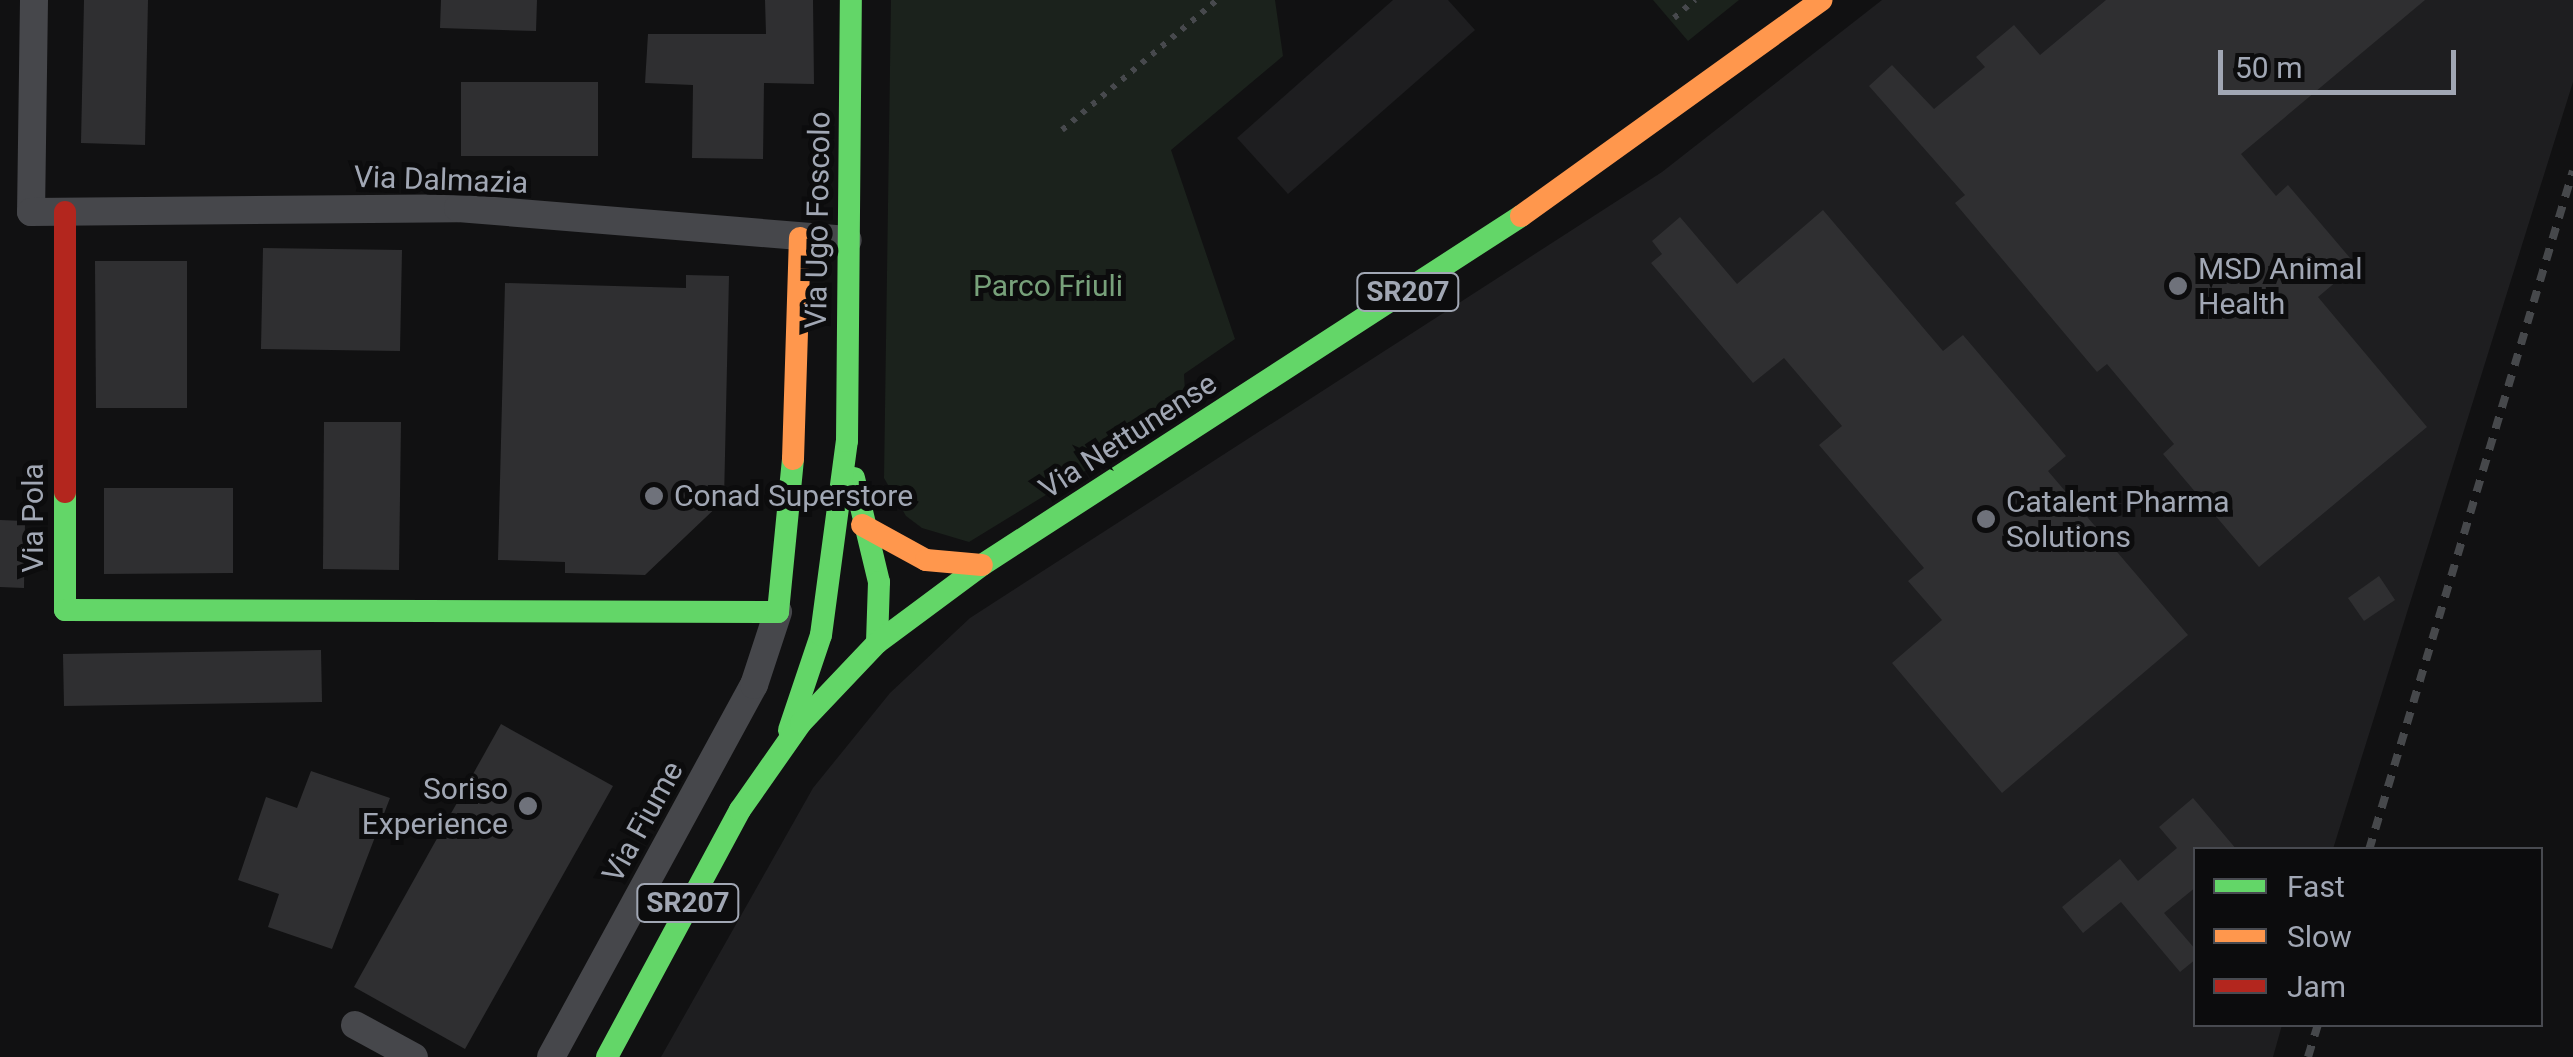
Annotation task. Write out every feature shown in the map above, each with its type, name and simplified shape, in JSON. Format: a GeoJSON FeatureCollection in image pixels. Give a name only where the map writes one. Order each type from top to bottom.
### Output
{"type":"FeatureCollection","features":[{"type":"Feature","properties":{"kind":"street","name":"Via Dalmazia"},"geometry":{"type":"LineString","coordinates":[[34,0],[32,212],[458,208],[848,240]]}},
{"type":"Feature","properties":{"kind":"street","name":"Via Ugo Foscolo"},"geometry":{"type":"LineString","coordinates":[[852,0],[844,537],[852,610],[877,643]]}},
{"type":"Feature","properties":{"kind":"street","name":"Via Nettunense"},"geometry":{"type":"LineString","coordinates":[[606,1057],[778,753],[877,643],[982,564],[1583,176],[1822,0]]}},
{"type":"Feature","properties":{"kind":"street","name":"Via Pola"},"geometry":{"type":"LineString","coordinates":[[65,212],[65,610],[778,612]]}},
{"type":"Feature","properties":{"kind":"street","name":"Via Fiume"},"geometry":{"type":"LineString","coordinates":[[551,1057],[754,685],[778,612],[789,525],[800,238]]}},
{"type":"Feature","properties":{"kind":"street"},"geometry":{"type":"LineString","coordinates":[[789,525],[926,560],[982,564]]}},
{"type":"Feature","properties":{"kind":"street","name":"Via Ugo Foscolo"},"geometry":{"type":"LineString","coordinates":[[844,537],[879,582],[877,643]]}},
{"type":"Feature","properties":{"kind":"street","name":"Via Ugo Foscolo"},"geometry":{"type":"LineString","coordinates":[[778,753],[808,688],[844,537]]}},
{"type":"Feature","properties":{"kind":"street"},"geometry":{"type":"LineString","coordinates":[[355,1025],[414,1057]]}},
{"type":"Feature","properties":{"kind":"path"},"geometry":{"type":"LineString","coordinates":[[1062,130],[1217,0]]}},
{"type":"Feature","properties":{"kind":"path"},"geometry":{"type":"LineString","coordinates":[[1674,18],[1695,0]]}},
{"type":"Feature","properties":{"kind":"shaded area"},"geometry":{"type":"Polygon","coordinates":[[[1393,0],[1448,0],[1475,30],[1288,194],[1237,138],[1393,0]]]}},
{"type":"Feature","properties":{"kind":"shaded area"},"geometry":{"type":"Polygon","coordinates":[[[1882,0],[2573,0],[2573,82],[2334,847],[2193,847],[2193,1027],[2281,1027],[2273,1057],[661,1057],[813,788],[890,693],[970,618],[1662,172],[1882,0]]]}},
{"type":"Feature","properties":{"kind":"green space","name":"Parco Friuli"},"geometry":{"type":"Polygon","coordinates":[[[891,0],[1275,0],[1283,56],[1171,150],[1235,339],[1184,374],[1186,409],[969,542],[922,528],[906,516],[884,478],[891,0]]]}},
{"type":"Feature","properties":{"kind":"green space"},"geometry":{"type":"Polygon","coordinates":[[[1653,0],[1739,0],[1688,41],[1653,0]]]}},
{"type":"Feature","properties":{"kind":"building"},"geometry":{"type":"Polygon","coordinates":[[[84,0],[148,0],[145,145],[81,143],[84,0]]]}},
{"type":"Feature","properties":{"kind":"building"},"geometry":{"type":"Polygon","coordinates":[[[441,0],[537,0],[536,31],[440,28],[441,0]]]}},
{"type":"Feature","properties":{"kind":"building"},"geometry":{"type":"Polygon","coordinates":[[[765,0],[813,0],[814,84],[764,83],[763,159],[692,158],[693,85],[645,83],[648,34],[766,34],[765,0]]]}},
{"type":"Feature","properties":{"kind":"building","name":"MSD Animal Health"},"geometry":{"type":"Polygon","coordinates":[[[2106,0],[2425,0],[2241,154],[2276,196],[2288,185],[2356,265],[2318,297],[2427,427],[2259,567],[2163,454],[2174,444],[2107,364],[2097,372],[1955,203],[1965,195],[1869,86],[1892,65],[1934,109],[1985,67],[1976,57],[2014,25],[2040,55],[2106,0]]]}},
{"type":"Feature","properties":{"kind":"building"},"geometry":{"type":"Polygon","coordinates":[[[461,82],[598,82],[598,156],[461,156],[461,82]]]}},
{"type":"Feature","properties":{"kind":"building","name":"Catalent Pharma Solutions"},"geometry":{"type":"Polygon","coordinates":[[[1823,210],[1943,351],[1963,335],[2066,456],[2048,471],[2188,635],[2002,793],[1892,663],[1942,620],[1908,581],[1924,568],[1819,445],[1842,426],[1784,358],[1753,383],[1651,263],[1662,254],[1652,241],[1680,217],[1737,284],[1823,210]]]}},
{"type":"Feature","properties":{"kind":"building"},"geometry":{"type":"Polygon","coordinates":[[[263,248],[402,250],[400,351],[261,349],[263,248]]]}},
{"type":"Feature","properties":{"kind":"building"},"geometry":{"type":"Polygon","coordinates":[[[95,261],[187,261],[187,408],[96,408],[95,261]]]}},
{"type":"Feature","properties":{"kind":"building"},"geometry":{"type":"Polygon","coordinates":[[[686,275],[729,276],[724,500],[645,575],[565,573],[565,562],[498,560],[505,283],[686,288],[686,275]]]}},
{"type":"Feature","properties":{"kind":"building"},"geometry":{"type":"Polygon","coordinates":[[[324,422],[401,422],[399,570],[323,569],[324,422]]]}},
{"type":"Feature","properties":{"kind":"building"},"geometry":{"type":"Polygon","coordinates":[[[104,488],[233,488],[233,573],[104,574],[104,488]]]}},
{"type":"Feature","properties":{"kind":"building"},"geometry":{"type":"Polygon","coordinates":[[[0,520],[25,521],[24,588],[0,587],[0,520]]]}},
{"type":"Feature","properties":{"kind":"building"},"geometry":{"type":"Polygon","coordinates":[[[2379,576],[2395,600],[2364,621],[2348,598],[2379,576]]]}},
{"type":"Feature","properties":{"kind":"building"},"geometry":{"type":"Polygon","coordinates":[[[321,650],[322,702],[64,706],[63,654],[321,650]]]}},
{"type":"Feature","properties":{"kind":"building"},"geometry":{"type":"Polygon","coordinates":[[[501,724],[613,786],[465,1049],[354,987],[501,724]]]}},
{"type":"Feature","properties":{"kind":"building"},"geometry":{"type":"Polygon","coordinates":[[[311,771],[390,798],[332,949],[268,927],[279,894],[238,880],[266,797],[297,808],[311,771]]]}},
{"type":"Feature","properties":{"kind":"building"},"geometry":{"type":"Polygon","coordinates":[[[2193,798],[2234,847],[2193,847],[2193,889],[2164,913],[2193,947],[2193,961],[2180,972],[2121,902],[2083,933],[2062,907],[2120,859],[2138,881],[2177,848],[2159,827],[2193,798]]]}},
{"type":"Feature","properties":{"kind":"railway"},"geometry":{"type":"LineString","coordinates":[[2370,847],[2573,171]]}},
{"type":"Feature","properties":{"kind":"railway"},"geometry":{"type":"LineString","coordinates":[[2308,1057],[2317,1027]]}},
{"type":"Feature","properties":{"kind":"traffic: fast"},"geometry":{"type":"LineString","coordinates":[[789,730],[821,635],[847,441],[851,0]]}},
{"type":"Feature","properties":{"kind":"traffic: fast"},"geometry":{"type":"LineString","coordinates":[[607,1057],[740,810],[801,723],[877,643],[982,565],[1521,216]]}},
{"type":"Feature","properties":{"kind":"traffic: fast"},"geometry":{"type":"LineString","coordinates":[[65,492],[65,610],[778,612],[793,459]]}},
{"type":"Feature","properties":{"kind":"traffic: fast"},"geometry":{"type":"LineString","coordinates":[[854,478],[879,582],[877,643]]}},
{"type":"Feature","properties":{"kind":"traffic: slow"},"geometry":{"type":"LineString","coordinates":[[1521,216],[1822,0]]}},
{"type":"Feature","properties":{"kind":"traffic: slow"},"geometry":{"type":"LineString","coordinates":[[793,459],[800,238]]}},
{"type":"Feature","properties":{"kind":"traffic: slow"},"geometry":{"type":"LineString","coordinates":[[862,525],[926,560],[982,565]]}},
{"type":"Feature","properties":{"kind":"traffic: jam"},"geometry":{"type":"LineString","coordinates":[[65,212],[65,492]]}},
{"type":"Feature","properties":{"kind":"place","name":"MSD Animal Health"},"geometry":{"type":"Point","coordinates":[2178,286]}},
{"type":"Feature","properties":{"kind":"place","name":"Conad Superstore"},"geometry":{"type":"Point","coordinates":[654,496]}},
{"type":"Feature","properties":{"kind":"place","name":"Catalent Pharma Solutions"},"geometry":{"type":"Point","coordinates":[1986,519]}},
{"type":"Feature","properties":{"kind":"place","name":"Soriso Experience"},"geometry":{"type":"Point","coordinates":[528,806]}}]}
